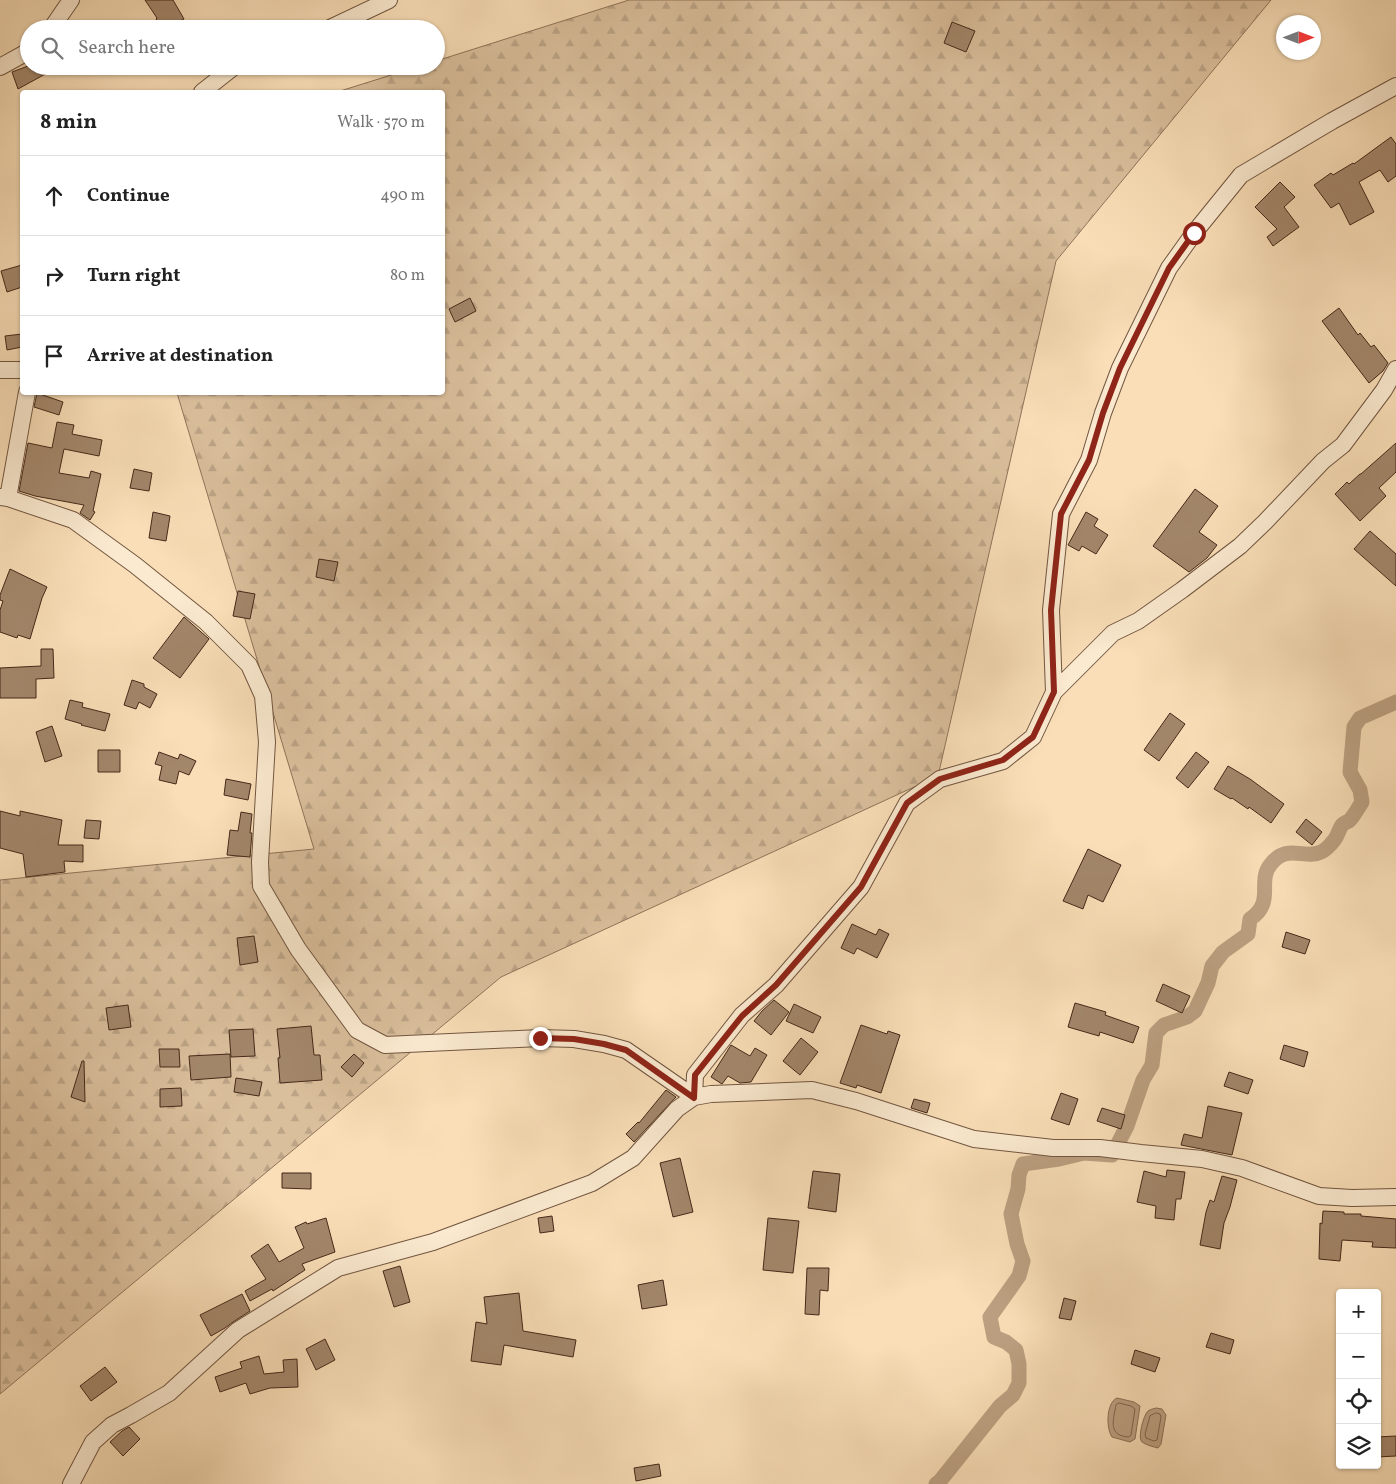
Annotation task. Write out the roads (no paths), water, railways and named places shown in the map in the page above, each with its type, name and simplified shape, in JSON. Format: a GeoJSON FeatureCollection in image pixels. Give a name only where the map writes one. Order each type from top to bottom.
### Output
{"type":"FeatureCollection","features":[{"type":"Feature","properties":{"kind":"street"},"geometry":{"type":"LineString","coordinates":[[57,20],[71,0]]}},
{"type":"Feature","properties":{"kind":"street"},"geometry":{"type":"LineString","coordinates":[[347,20],[389,0]]}},
{"type":"Feature","properties":{"kind":"street"},"geometry":{"type":"LineString","coordinates":[[0,67],[20,56]]}},
{"type":"Feature","properties":{"kind":"street"},"geometry":{"type":"LineString","coordinates":[[205,90],[224,75]]}},
{"type":"Feature","properties":{"kind":"street"},"geometry":{"type":"LineString","coordinates":[[1054,692],[1051,610],[1061,514],[1089,460],[1103,413],[1120,368],[1169,268],[1194,233],[1241,175],[1332,120],[1396,86]]}},
{"type":"Feature","properties":{"kind":"street"},"geometry":{"type":"LineString","coordinates":[[694,1098],[695,1075],[742,1016],[776,985],[861,887],[907,803],[940,779],[1003,760],[1033,737],[1054,692],[1113,633],[1138,621],[1240,546],[1323,462],[1343,445],[1384,390],[1396,369]]}},
{"type":"Feature","properties":{"kind":"street"},"geometry":{"type":"LineString","coordinates":[[0,370],[20,370]]}},
{"type":"Feature","properties":{"kind":"street"},"geometry":{"type":"LineString","coordinates":[[26,395],[4,498],[73,520],[135,565],[206,622],[249,665],[263,696],[267,742],[260,862],[261,886],[298,949],[357,1030],[385,1045],[540,1038],[574,1039],[604,1044],[626,1050],[694,1098]]}},
{"type":"Feature","properties":{"kind":"street"},"geometry":{"type":"LineString","coordinates":[[72,1484],[93,1442],[112,1425],[169,1393],[238,1330],[338,1268],[433,1242],[592,1183],[633,1158],[677,1109],[694,1098],[711,1094],[812,1090],[974,1138],[1053,1148],[1100,1148],[1141,1154],[1202,1159],[1242,1168],[1319,1196],[1352,1198],[1396,1197]]}},
{"type":"Feature","properties":{"kind":"water"},"geometry":{"type":"Polygon","coordinates":[[[1117,1398],[1134,1402],[1140,1406],[1135,1439],[1130,1442],[1112,1437],[1110,1433],[1108,1422],[1109,1410],[1113,1401],[1117,1398]]]}},
{"type":"Feature","properties":{"kind":"water"},"geometry":{"type":"Polygon","coordinates":[[[1156,1408],[1162,1409],[1166,1415],[1161,1444],[1158,1448],[1142,1442],[1140,1436],[1146,1413],[1156,1408]]]}},
{"type":"Feature","properties":{"kind":"waterway"},"geometry":{"type":"LineString","coordinates":[[936,1484],[1000,1406],[1013,1395],[1019,1383],[1019,1364],[1016,1350],[1006,1342],[994,1337],[990,1317],[1019,1276],[1023,1261],[1017,1244],[1011,1214],[1023,1164],[1084,1153],[1112,1155],[1127,1126],[1143,1080],[1152,1065],[1156,1033],[1164,1025],[1187,1017],[1195,1011],[1208,983],[1212,966],[1223,952],[1248,934],[1250,919],[1262,906],[1265,877],[1271,864],[1283,854],[1315,854],[1323,851],[1335,839],[1342,825],[1353,817],[1362,802],[1360,790],[1350,772],[1354,727],[1360,718],[1396,702]]}}]}
